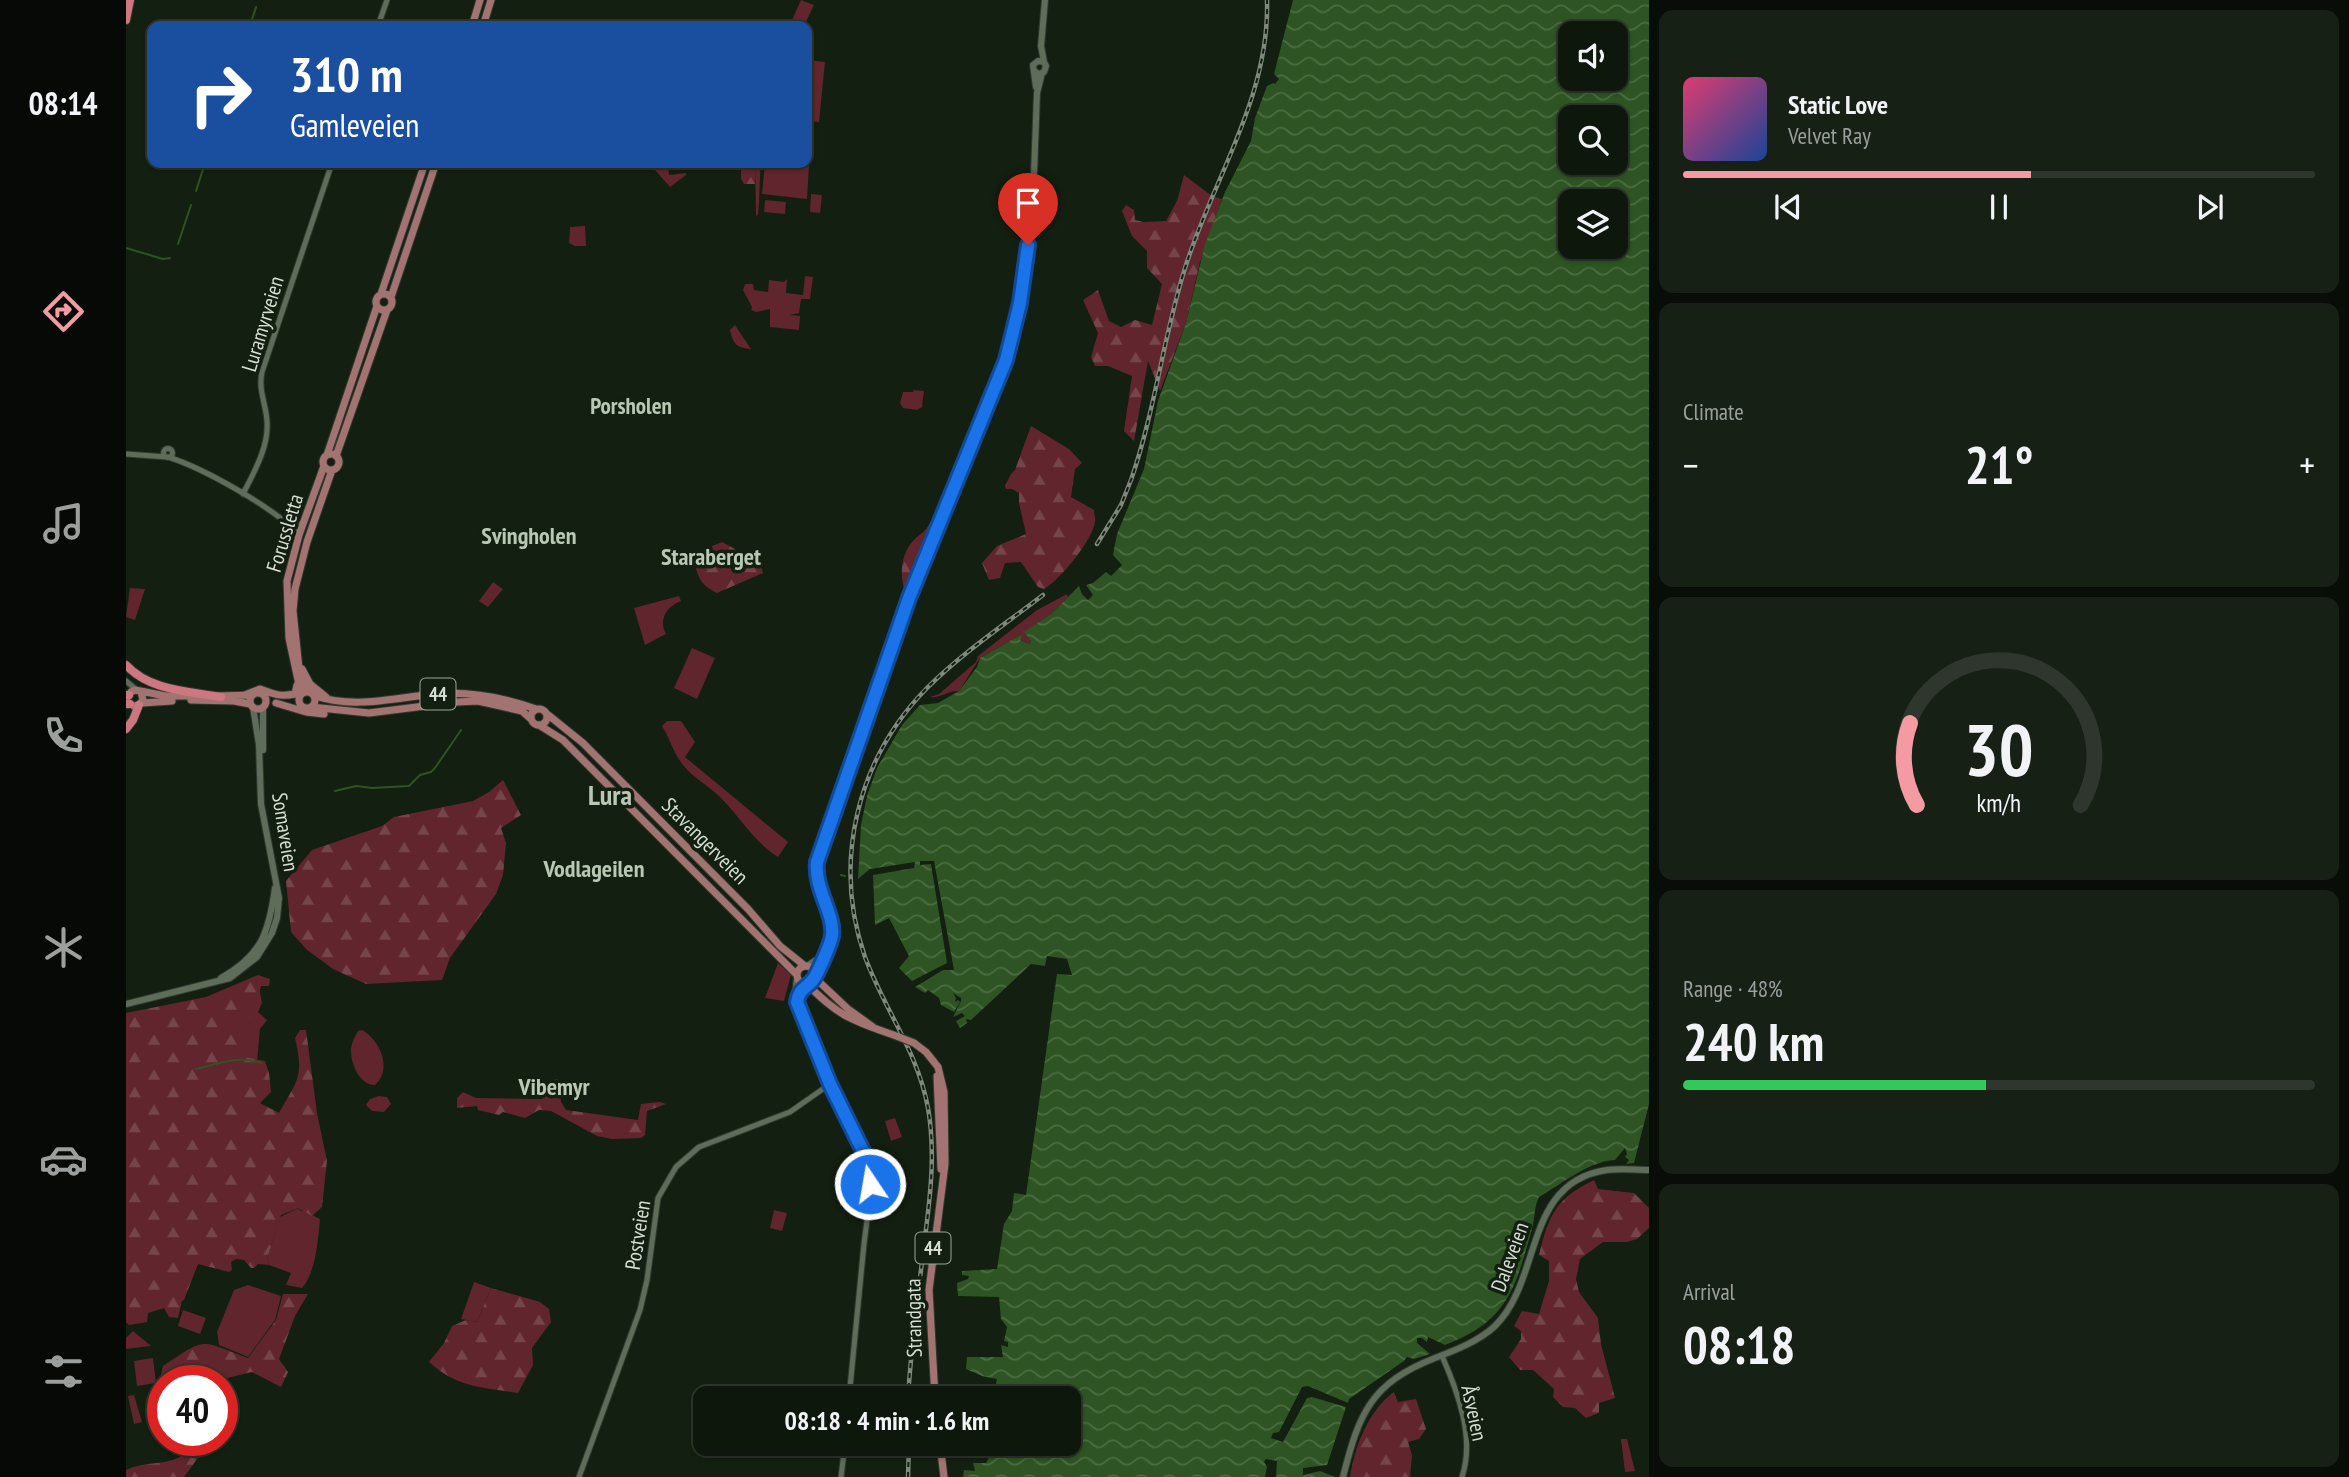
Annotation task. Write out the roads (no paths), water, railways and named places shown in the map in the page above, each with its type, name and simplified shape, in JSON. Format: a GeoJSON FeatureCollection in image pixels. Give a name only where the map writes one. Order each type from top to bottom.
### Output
{"type":"FeatureCollection","features":[{"type":"Feature","properties":{"kind":"highway"},"geometry":{"type":"LineString","coordinates":[[126,20],[130,0]]}},
{"type":"Feature","properties":{"kind":"highway"},"geometry":{"type":"LineString","coordinates":[[126,665],[141,677],[160,686],[221,696]]}},
{"type":"Feature","properties":{"kind":"highway"},"geometry":{"type":"LineString","coordinates":[[126,729],[141,704]]}},
{"type":"Feature","properties":{"kind":"main road"},"geometry":{"type":"LineString","coordinates":[[474,21],[480,0]]}},
{"type":"Feature","properties":{"kind":"main road"},"geometry":{"type":"LineString","coordinates":[[485,21],[491,0]]}},
{"type":"Feature","properties":{"kind":"main road"},"geometry":{"type":"LineString","coordinates":[[806,984],[814,976],[832,936],[832,928],[817,882],[818,855],[888,653],[999,377],[1015,328],[1033,201],[1038,72],[1033,67],[1041,46],[1045,0]]}},
{"type":"Feature","properties":{"kind":"main road"},"geometry":{"type":"LineString","coordinates":[[1038,72],[1046,68],[1041,46]]}},
{"type":"Feature","properties":{"kind":"main road"},"geometry":{"type":"LineString","coordinates":[[1035,62],[1044,62]]}},
{"type":"Feature","properties":{"kind":"main road"},"geometry":{"type":"LineString","coordinates":[[423,168],[381,294],[376,299],[381,310],[387,310],[392,305],[391,298],[434,168]]}},
{"type":"Feature","properties":{"kind":"main road"},"geometry":{"type":"LineString","coordinates":[[381,294],[387,294],[391,298]]}},
{"type":"Feature","properties":{"kind":"main road","name":"Forussletta"},"geometry":{"type":"LineString","coordinates":[[312,694],[302,683],[289,638],[287,588],[299,535],[377,306]]}},
{"type":"Feature","properties":{"kind":"main road","name":"Forussletta"},"geometry":{"type":"LineString","coordinates":[[300,695],[293,611],[295,589],[307,542],[332,470],[338,465],[336,456],[387,310]]}},
{"type":"Feature","properties":{"kind":"main road"},"geometry":{"type":"LineString","coordinates":[[327,455],[336,456]]}},
{"type":"Feature","properties":{"kind":"main road"},"geometry":{"type":"LineString","coordinates":[[324,466],[332,470]]}},
{"type":"Feature","properties":{"kind":"main road"},"geometry":{"type":"LineString","coordinates":[[238,697],[260,689],[270,695],[295,694],[298,689],[297,666]]}},
{"type":"Feature","properties":{"kind":"main road"},"geometry":{"type":"LineString","coordinates":[[297,666],[322,695],[354,704]]}},
{"type":"Feature","properties":{"kind":"main road"},"geometry":{"type":"LineString","coordinates":[[139,692],[143,697],[141,704]]}},
{"type":"Feature","properties":{"kind":"main road"},"geometry":{"type":"LineString","coordinates":[[128,697],[139,692],[166,696],[238,697],[252,702],[258,709],[276,703],[288,702],[311,707],[315,703],[312,694],[284,698],[265,696],[260,692],[252,702]]}},
{"type":"Feature","properties":{"kind":"main road","name":"44"},"geometry":{"type":"LineString","coordinates":[[312,694],[332,701],[354,704],[463,693],[491,696],[536,709]]}},
{"type":"Feature","properties":{"kind":"main road"},"geometry":{"type":"LineString","coordinates":[[300,695],[302,706]]}},
{"type":"Feature","properties":{"kind":"main road"},"geometry":{"type":"LineString","coordinates":[[264,706],[265,696]]}},
{"type":"Feature","properties":{"kind":"main road"},"geometry":{"type":"LineString","coordinates":[[128,697],[141,704],[191,700],[252,702]]}},
{"type":"Feature","properties":{"kind":"main road","name":"44"},"geometry":{"type":"LineString","coordinates":[[311,707],[345,713],[389,712],[478,701],[522,712],[530,718]]}},
{"type":"Feature","properties":{"kind":"main road","name":"Somaveien"},"geometry":{"type":"LineString","coordinates":[[126,1004],[210,984],[234,971],[260,944],[272,917],[275,886],[262,812],[258,730],[252,702]]}},
{"type":"Feature","properties":{"kind":"main road"},"geometry":{"type":"LineString","coordinates":[[276,703],[315,713],[345,713]]}},
{"type":"Feature","properties":{"kind":"main road","name":"Somaveien"},"geometry":{"type":"LineString","coordinates":[[260,782],[264,706]]}},
{"type":"Feature","properties":{"kind":"main road"},"geometry":{"type":"LineString","coordinates":[[536,709],[542,709],[547,714],[545,722],[539,725],[530,718],[536,709]]}},
{"type":"Feature","properties":{"kind":"main road","name":"Stavangerveien"},"geometry":{"type":"LineString","coordinates":[[547,714],[583,743],[748,909],[780,946],[813,971],[814,976],[848,1009],[873,1028]]}},
{"type":"Feature","properties":{"kind":"main road","name":"Stavangerveien"},"geometry":{"type":"LineString","coordinates":[[539,725],[563,740],[800,982],[806,984],[832,1009],[868,1028],[914,1043]]}},
{"type":"Feature","properties":{"kind":"main road"},"geometry":{"type":"LineString","coordinates":[[797,976],[800,968],[824,954]]}},
{"type":"Feature","properties":{"kind":"main road","name":"Strandgata"},"geometry":{"type":"LineString","coordinates":[[914,1043],[926,1052],[939,1070],[944,1092],[946,1157],[929,1290],[934,1386]]}},
{"type":"Feature","properties":{"kind":"main road","name":"Daleveien"},"geometry":{"type":"LineString","coordinates":[[1343,1477],[1355,1432],[1362,1415],[1376,1396],[1404,1373],[1476,1340],[1506,1314],[1520,1289],[1543,1220],[1561,1193],[1581,1178],[1604,1170],[1649,1170]]}},
{"type":"Feature","properties":{"kind":"main road"},"geometry":{"type":"LineString","coordinates":[[941,1456],[944,1477]]}},
{"type":"Feature","properties":{"kind":"street"},"geometry":{"type":"LineString","coordinates":[[380,21],[387,0]]}},
{"type":"Feature","properties":{"kind":"street","name":"Luramyrveien"},"geometry":{"type":"LineString","coordinates":[[243,494],[267,439],[267,414],[260,388],[262,372],[330,168]]}},
{"type":"Feature","properties":{"kind":"street"},"geometry":{"type":"LineString","coordinates":[[126,454],[168,454],[243,494],[278,517],[299,535]]}},
{"type":"Feature","properties":{"kind":"street"},"geometry":{"type":"LineString","coordinates":[[278,517],[303,523]]}},
{"type":"Feature","properties":{"kind":"street"},"geometry":{"type":"LineString","coordinates":[[126,681],[139,692]]}},
{"type":"Feature","properties":{"kind":"street"},"geometry":{"type":"LineString","coordinates":[[797,976],[794,989],[797,1002],[830,1084],[865,1155],[869,1177],[850,1386]]}},
{"type":"Feature","properties":{"kind":"street"},"geometry":{"type":"LineString","coordinates":[[797,1002],[799,992],[806,984]]}},
{"type":"Feature","properties":{"kind":"street","name":"Postveien"},"geometry":{"type":"LineString","coordinates":[[579,1477],[640,1310],[647,1280],[656,1205],[671,1174],[699,1147],[790,1112],[830,1084]]}},
{"type":"Feature","properties":{"kind":"street","name":"Åsveien"},"geometry":{"type":"LineString","coordinates":[[1442,1356],[1467,1438],[1462,1477]]}},
{"type":"Feature","properties":{"kind":"street"},"geometry":{"type":"LineString","coordinates":[[841,1477],[844,1456]]}},
{"type":"Feature","properties":{"kind":"water"},"geometry":{"type":"Polygon","coordinates":[[[1293,0],[1649,0],[1649,1104],[1634,1163],[1626,1164],[1629,1160],[1625,1157],[1625,1148],[1615,1160],[1595,1164],[1539,1197],[1514,1286],[1496,1314],[1483,1325],[1445,1345],[1428,1337],[1427,1342],[1417,1338],[1417,1343],[1430,1354],[1414,1359],[1407,1357],[1349,1399],[1348,1403],[1308,1386],[1302,1387],[1279,1432],[1273,1433],[1271,1438],[1283,1442],[1307,1398],[1346,1407],[1327,1465],[1303,1468],[1303,1475],[1320,1471],[1335,1477],[1276,1477],[1277,1461],[1266,1459],[1265,1477],[963,1477],[964,1470],[975,1471],[973,1463],[986,1463],[990,1456],[1081,1456],[1081,1386],[996,1386],[997,1379],[966,1369],[967,1357],[1003,1357],[1001,1345],[1008,1347],[1008,1342],[1004,1341],[1007,1327],[1001,1319],[999,1297],[958,1296],[957,1283],[968,1279],[969,1276],[962,1275],[962,1271],[997,1269],[1004,1224],[1012,1211],[1014,1193],[1026,1195],[1057,974],[1072,975],[1067,959],[1047,956],[1045,966],[1031,964],[971,1020],[966,1019],[967,1023],[960,1028],[956,1021],[965,1016],[962,1013],[953,1017],[961,1001],[961,998],[953,993],[955,1002],[960,1002],[954,1012],[941,1005],[939,998],[928,990],[925,993],[915,987],[943,970],[954,970],[934,861],[920,861],[920,865],[931,864],[947,963],[912,981],[899,968],[909,956],[889,918],[875,925],[873,875],[914,868],[915,862],[870,869],[858,879],[861,825],[867,796],[877,768],[902,725],[920,705],[938,703],[959,691],[977,667],[980,658],[1020,635],[1020,640],[1029,644],[1031,641],[1024,632],[1051,614],[1079,586],[1088,600],[1093,595],[1086,585],[1093,583],[1106,572],[1111,576],[1122,565],[1113,555],[1117,534],[1144,469],[1158,401],[1186,323],[1205,244],[1225,192],[1251,141],[1255,118],[1267,86],[1275,84],[1279,79],[1274,74],[1293,0]]]}},
{"type":"Feature","properties":{"kind":"waterway"},"geometry":{"type":"LineString","coordinates":[[252,21],[256,7]]}},
{"type":"Feature","properties":{"kind":"waterway"},"geometry":{"type":"LineString","coordinates":[[196,191],[203,168]]}},
{"type":"Feature","properties":{"kind":"waterway"},"geometry":{"type":"LineString","coordinates":[[178,244],[191,205]]}},
{"type":"Feature","properties":{"kind":"waterway"},"geometry":{"type":"LineString","coordinates":[[126,248],[163,259],[170,258]]}},
{"type":"Feature","properties":{"kind":"waterway"},"geometry":{"type":"LineString","coordinates":[[335,791],[356,786],[409,786],[420,775],[435,768],[461,730]]}},
{"type":"Feature","properties":{"kind":"waterway"},"geometry":{"type":"LineString","coordinates":[[841,875],[845,876]]}},
{"type":"Feature","properties":{"kind":"waterway"},"geometry":{"type":"LineString","coordinates":[[196,1069],[237,1060],[261,1063]]}},
{"type":"Feature","properties":{"kind":"railway"},"geometry":{"type":"LineString","coordinates":[[1097,544],[1121,505],[1131,480],[1185,268],[1250,104],[1265,36],[1267,0]]}},
{"type":"Feature","properties":{"kind":"railway"},"geometry":{"type":"LineString","coordinates":[[909,1386],[930,1194],[930,1125],[917,1068],[873,976],[855,921],[851,885],[857,814],[868,779],[883,747],[903,716],[927,688],[954,663],[1043,595]]}},
{"type":"Feature","properties":{"kind":"railway"},"geometry":{"type":"LineString","coordinates":[[908,1477],[909,1456]]}},
{"type":"Feature","properties":{"kind":"district","name":"Porsholen"},"geometry":{"type":"Point","coordinates":[631,406]}},
{"type":"Feature","properties":{"kind":"district","name":"Svingholen"},"geometry":{"type":"Point","coordinates":[529,536]}},
{"type":"Feature","properties":{"kind":"district","name":"Staraberget"},"geometry":{"type":"Point","coordinates":[711,557]}},
{"type":"Feature","properties":{"kind":"district","name":"Lura"},"geometry":{"type":"Point","coordinates":[610,795]}},
{"type":"Feature","properties":{"kind":"district","name":"Vodlageilen"},"geometry":{"type":"Point","coordinates":[594,869]}},
{"type":"Feature","properties":{"kind":"district","name":"Vibemyr"},"geometry":{"type":"Point","coordinates":[554,1087]}}]}
